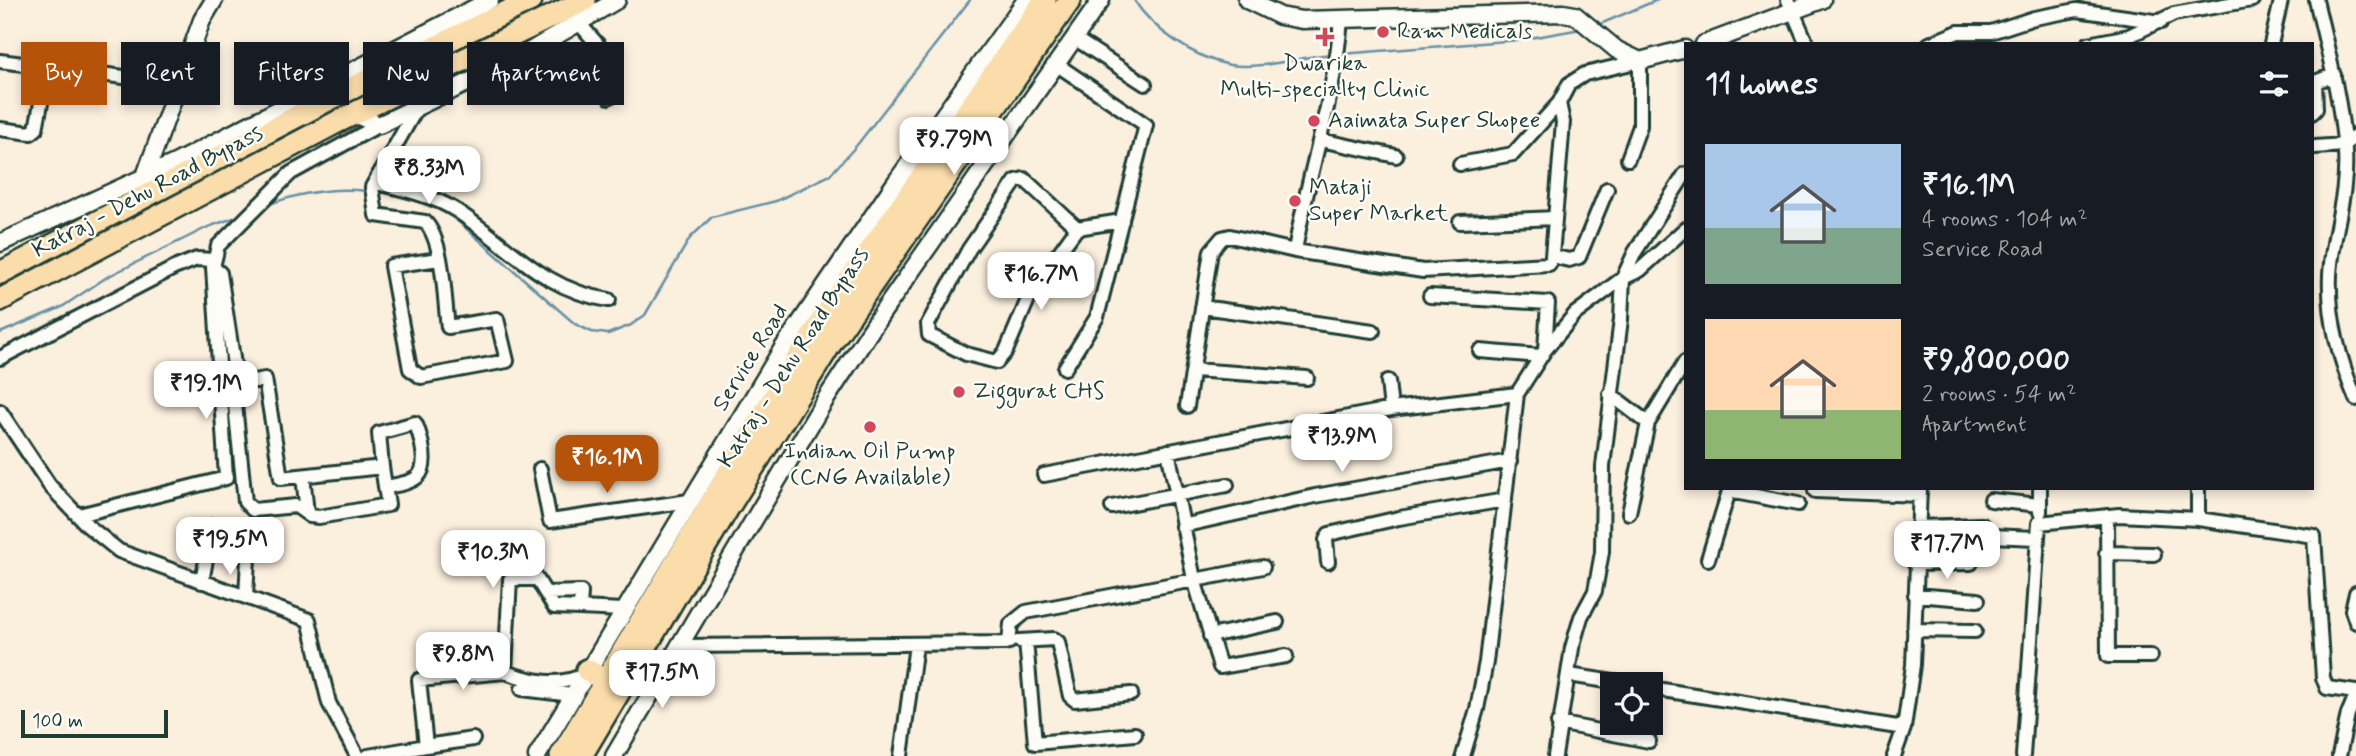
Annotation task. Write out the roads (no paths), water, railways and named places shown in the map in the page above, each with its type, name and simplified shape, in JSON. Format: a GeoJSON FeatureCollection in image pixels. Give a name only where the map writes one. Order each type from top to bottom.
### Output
{"type":"FeatureCollection","features":[{"type":"Feature","properties":{"kind":"highway"},"geometry":{"type":"LineString","coordinates":[[485,23],[514,0]]}},
{"type":"Feature","properties":{"kind":"highway","name":"Katraj - Dehu Road Bypass"},"geometry":{"type":"LineString","coordinates":[[0,273],[146,186],[531,0]]}},
{"type":"Feature","properties":{"kind":"highway","name":"Katraj - Dehu Road Bypass"},"geometry":{"type":"LineString","coordinates":[[561,756],[592,675],[828,311],[1045,0]]}},
{"type":"Feature","properties":{"kind":"highway","name":"Katraj - Dehu Road Bypass"},"geometry":{"type":"LineString","coordinates":[[581,756],[833,340],[1070,0]]}},
{"type":"Feature","properties":{"kind":"highway","name":"Katraj - Dehu Road Bypass"},"geometry":{"type":"LineString","coordinates":[[453,75],[577,10]]}},
{"type":"Feature","properties":{"kind":"highway","name":"Katraj - Dehu Road Bypass"},"geometry":{"type":"LineString","coordinates":[[0,300],[354,114],[382,105]]}},
{"type":"Feature","properties":{"kind":"street"},"geometry":{"type":"LineString","coordinates":[[196,42],[214,0]]}},
{"type":"Feature","properties":{"kind":"street"},"geometry":{"type":"LineString","coordinates":[[0,243],[146,186],[490,0]]}},
{"type":"Feature","properties":{"kind":"street"},"geometry":{"type":"LineString","coordinates":[[453,77],[504,60],[536,34],[577,10],[617,0]]}},
{"type":"Feature","properties":{"kind":"street","name":"Service Road"},"geometry":{"type":"LineString","coordinates":[[537,756],[572,695],[592,675],[623,610],[837,267],[1026,0]]}},
{"type":"Feature","properties":{"kind":"street"},"geometry":{"type":"LineString","coordinates":[[614,756],[828,395],[1101,0]]}},
{"type":"Feature","properties":{"kind":"street"},"geometry":{"type":"LineString","coordinates":[[1247,0],[1280,16],[1302,20],[1499,8],[1577,12],[1617,50],[1640,61]]}},
{"type":"Feature","properties":{"kind":"street"},"geometry":{"type":"LineString","coordinates":[[1707,42],[1790,5],[1822,0]]}},
{"type":"Feature","properties":{"kind":"street"},"geometry":{"type":"LineString","coordinates":[[2098,42],[2129,36],[2161,22],[2189,5],[2252,0]]}},
{"type":"Feature","properties":{"kind":"street"},"geometry":{"type":"LineString","coordinates":[[2270,0],[2286,0]]}},
{"type":"Feature","properties":{"kind":"street"},"geometry":{"type":"LineString","coordinates":[[2316,0],[2340,97],[2344,145],[2341,217],[2330,272],[2331,321],[2356,399]]}},
{"type":"Feature","properties":{"kind":"street"},"geometry":{"type":"LineString","coordinates":[[2271,42],[2281,1]]}},
{"type":"Feature","properties":{"kind":"street"},"geometry":{"type":"LineString","coordinates":[[1790,5],[1806,42]]}},
{"type":"Feature","properties":{"kind":"street"},"geometry":{"type":"LineString","coordinates":[[577,10],[599,42]]}},
{"type":"Feature","properties":{"kind":"street"},"geometry":{"type":"LineString","coordinates":[[1934,42],[1958,32],[1992,32],[2034,18],[2077,10],[2161,22]]}},
{"type":"Feature","properties":{"kind":"street"},"geometry":{"type":"LineString","coordinates":[[1295,251],[1305,189],[1320,140],[1336,67],[1341,19]]}},
{"type":"Feature","properties":{"kind":"street"},"geometry":{"type":"LineString","coordinates":[[1074,38],[1145,84]]}},
{"type":"Feature","properties":{"kind":"street"},"geometry":{"type":"LineString","coordinates":[[1460,164],[1513,154],[1559,103],[1569,84],[1585,74],[1684,49]]}},
{"type":"Feature","properties":{"kind":"street"},"geometry":{"type":"LineString","coordinates":[[0,61],[21,64]]}},
{"type":"Feature","properties":{"kind":"street"},"geometry":{"type":"LineString","coordinates":[[1628,159],[1640,126],[1640,61]]}},
{"type":"Feature","properties":{"kind":"street"},"geometry":{"type":"LineString","coordinates":[[1056,64],[1146,125],[1097,317],[1065,368]]}},
{"type":"Feature","properties":{"kind":"street"},"geometry":{"type":"LineString","coordinates":[[2314,111],[2315,82],[2334,75]]}},
{"type":"Feature","properties":{"kind":"street"},"geometry":{"type":"LineString","coordinates":[[1559,103],[1563,122],[1552,256],[1569,260],[1579,257],[1607,189]]}},
{"type":"Feature","properties":{"kind":"street"},"geometry":{"type":"LineString","coordinates":[[0,129],[31,133],[36,129],[41,105]]}},
{"type":"Feature","properties":{"kind":"street"},"geometry":{"type":"LineString","coordinates":[[146,186],[171,105]]}},
{"type":"Feature","properties":{"kind":"street"},"geometry":{"type":"LineString","coordinates":[[79,515],[226,478],[213,263],[218,246],[291,173],[379,125],[403,105]]}},
{"type":"Feature","properties":{"kind":"street"},"geometry":{"type":"LineString","coordinates":[[411,105],[374,185],[376,215],[425,222],[435,235],[439,260],[448,327],[497,319],[507,361],[422,377],[410,369],[391,266],[439,260]]}},
{"type":"Feature","properties":{"kind":"street"},"geometry":{"type":"LineString","coordinates":[[354,114],[379,125]]}},
{"type":"Feature","properties":{"kind":"street"},"geometry":{"type":"LineString","coordinates":[[2315,147],[2344,145],[2356,135]]}},
{"type":"Feature","properties":{"kind":"street"},"geometry":{"type":"LineString","coordinates":[[1320,140],[1396,156]]}},
{"type":"Feature","properties":{"kind":"street"},"geometry":{"type":"LineString","coordinates":[[1555,756],[1558,723],[1572,648],[1581,617],[1595,591],[1602,552],[1603,466],[1621,318],[1623,278],[1635,252],[1684,176]]}},
{"type":"Feature","properties":{"kind":"street"},"geometry":{"type":"LineString","coordinates":[[1077,228],[1024,179],[1016,181],[969,249],[928,324],[929,335],[966,354],[997,362],[1006,351],[1032,290],[1077,228],[1122,221]]}},
{"type":"Feature","properties":{"kind":"street"},"geometry":{"type":"LineString","coordinates":[[374,185],[415,192],[456,210],[556,285],[581,296],[609,300]]}},
{"type":"Feature","properties":{"kind":"street"},"geometry":{"type":"LineString","coordinates":[[1460,222],[1555,218]]}},
{"type":"Feature","properties":{"kind":"street"},"geometry":{"type":"LineString","coordinates":[[1463,756],[1477,709],[1486,662],[1517,394],[1543,353],[1575,314],[1623,278],[1640,270],[1684,230]]}},
{"type":"Feature","properties":{"kind":"street"},"geometry":{"type":"LineString","coordinates":[[1187,406],[1211,251],[1222,238],[1230,236],[1295,251],[1423,271],[1549,264]]}},
{"type":"Feature","properties":{"kind":"street"},"geometry":{"type":"LineString","coordinates":[[0,358],[174,268],[197,259],[213,263],[220,273],[237,384]]}},
{"type":"Feature","properties":{"kind":"street"},"geometry":{"type":"LineString","coordinates":[[1430,296],[1548,303],[1543,353]]}},
{"type":"Feature","properties":{"kind":"street"},"geometry":{"type":"LineString","coordinates":[[1202,307],[1373,331]]}},
{"type":"Feature","properties":{"kind":"street"},"geometry":{"type":"LineString","coordinates":[[1480,351],[1543,353]]}},
{"type":"Feature","properties":{"kind":"street"},"geometry":{"type":"LineString","coordinates":[[1629,513],[1648,423],[1684,364]]}},
{"type":"Feature","properties":{"kind":"street"},"geometry":{"type":"LineString","coordinates":[[1193,370],[1307,378]]}},
{"type":"Feature","properties":{"kind":"street"},"geometry":{"type":"LineString","coordinates":[[382,467],[281,478],[265,379],[233,385],[245,502],[253,510],[296,506],[319,517],[388,505],[385,487],[382,467],[379,433],[415,423],[425,460],[424,468],[408,483],[385,487]]}},
{"type":"Feature","properties":{"kind":"street"},"geometry":{"type":"LineString","coordinates":[[1388,381],[1391,410]]}},
{"type":"Feature","properties":{"kind":"street"},"geometry":{"type":"LineString","coordinates":[[1044,475],[1391,410],[1517,394]]}},
{"type":"Feature","properties":{"kind":"street"},"geometry":{"type":"LineString","coordinates":[[1610,394],[1648,423]]}},
{"type":"Feature","properties":{"kind":"street"},"geometry":{"type":"LineString","coordinates":[[0,411],[50,486],[119,551],[309,620],[328,703],[357,756]]}},
{"type":"Feature","properties":{"kind":"street"},"geometry":{"type":"LineString","coordinates":[[1168,451],[1194,579],[1220,667],[1286,656]]}},
{"type":"Feature","properties":{"kind":"street"},"geometry":{"type":"LineString","coordinates":[[1182,526],[1315,496],[1510,461]]}},
{"type":"Feature","properties":{"kind":"street"},"geometry":{"type":"LineString","coordinates":[[540,469],[550,521],[689,501]]}},
{"type":"Feature","properties":{"kind":"street"},"geometry":{"type":"LineString","coordinates":[[303,476],[307,513]]}},
{"type":"Feature","properties":{"kind":"street"},"geometry":{"type":"LineString","coordinates":[[1112,507],[1227,485]]}},
{"type":"Feature","properties":{"kind":"street"},"geometry":{"type":"LineString","coordinates":[[1708,559],[1730,490],[1798,504]]}},
{"type":"Feature","properties":{"kind":"street"},"geometry":{"type":"LineString","coordinates":[[2023,756],[2040,490]]}},
{"type":"Feature","properties":{"kind":"street"},"geometry":{"type":"LineString","coordinates":[[2198,490],[2198,519]]}},
{"type":"Feature","properties":{"kind":"street"},"geometry":{"type":"LineString","coordinates":[[1815,491],[1920,491],[1914,630],[1904,728],[1895,756]]}},
{"type":"Feature","properties":{"kind":"street"},"geometry":{"type":"LineString","coordinates":[[1328,562],[1326,540],[1329,534],[1399,518],[1505,500]]}},
{"type":"Feature","properties":{"kind":"street"},"geometry":{"type":"LineString","coordinates":[[1991,500],[2040,505]]}},
{"type":"Feature","properties":{"kind":"street"},"geometry":{"type":"LineString","coordinates":[[2039,523],[2107,516],[2198,519],[2314,536],[2323,678],[2327,688],[2356,694],[2348,714],[2339,756]]}},
{"type":"Feature","properties":{"kind":"street"},"geometry":{"type":"LineString","coordinates":[[2107,516],[2108,656],[2151,656]]}},
{"type":"Feature","properties":{"kind":"street"},"geometry":{"type":"LineString","coordinates":[[1917,527],[1982,525]]}},
{"type":"Feature","properties":{"kind":"street"},"geometry":{"type":"LineString","coordinates":[[202,582],[212,526]]}},
{"type":"Feature","properties":{"kind":"street"},"geometry":{"type":"LineString","coordinates":[[1991,536],[2036,538]]}},
{"type":"Feature","properties":{"kind":"street"},"geometry":{"type":"LineString","coordinates":[[2106,553],[2154,554]]}},
{"type":"Feature","properties":{"kind":"street"},"geometry":{"type":"LineString","coordinates":[[246,597],[248,558]]}},
{"type":"Feature","properties":{"kind":"street"},"geometry":{"type":"LineString","coordinates":[[1915,564],[1971,563]]}},
{"type":"Feature","properties":{"kind":"street"},"geometry":{"type":"LineString","coordinates":[[1009,642],[1011,624],[1026,612],[1263,567]]}},
{"type":"Feature","properties":{"kind":"street"},"geometry":{"type":"LineString","coordinates":[[505,672],[510,579],[537,579],[546,593],[581,592],[580,608],[623,610]]}},
{"type":"Feature","properties":{"kind":"street"},"geometry":{"type":"LineString","coordinates":[[2356,593],[2353,610],[2356,622]]}},
{"type":"Feature","properties":{"kind":"street"},"geometry":{"type":"LineString","coordinates":[[1914,595],[1978,600]]}},
{"type":"Feature","properties":{"kind":"street"},"geometry":{"type":"LineString","coordinates":[[1210,636],[1276,622]]}},
{"type":"Feature","properties":{"kind":"street"},"geometry":{"type":"LineString","coordinates":[[1914,630],[1975,631]]}},
{"type":"Feature","properties":{"kind":"street"},"geometry":{"type":"LineString","coordinates":[[649,642],[679,646],[916,645],[1054,639],[1058,642],[1070,696],[1075,700],[1131,694]]}},
{"type":"Feature","properties":{"kind":"street"},"geometry":{"type":"LineString","coordinates":[[1026,641],[1035,743],[1135,734]]}},
{"type":"Feature","properties":{"kind":"street"},"geometry":{"type":"LineString","coordinates":[[901,756],[916,645]]}},
{"type":"Feature","properties":{"kind":"street"},"geometry":{"type":"LineString","coordinates":[[426,747],[419,680],[505,672],[524,679],[570,682],[592,675]]}},
{"type":"Feature","properties":{"kind":"street"},"geometry":{"type":"LineString","coordinates":[[1569,675],[1600,680]]}},
{"type":"Feature","properties":{"kind":"street"},"geometry":{"type":"LineString","coordinates":[[522,689],[572,695]]}},
{"type":"Feature","properties":{"kind":"street"},"geometry":{"type":"LineString","coordinates":[[1663,690],[1904,728]]}},
{"type":"Feature","properties":{"kind":"street"},"geometry":{"type":"LineString","coordinates":[[1558,723],[1649,741]]}},
{"type":"Feature","properties":{"kind":"street"},"geometry":{"type":"LineString","coordinates":[[368,756],[473,739]]}},
{"type":"Feature","properties":{"kind":"waterway"},"geometry":{"type":"LineString","coordinates":[[428,203],[453,217],[575,324],[592,332],[608,334],[631,325],[645,315],[690,238],[712,217],[776,201],[830,175],[857,145],[970,0]]}},
{"type":"Feature","properties":{"kind":"waterway"},"geometry":{"type":"LineString","coordinates":[[1134,0],[1152,22],[1176,41],[1202,56],[1230,65],[1253,66],[1331,54]]}},
{"type":"Feature","properties":{"kind":"waterway"},"geometry":{"type":"LineString","coordinates":[[1598,25],[1657,0]]}},
{"type":"Feature","properties":{"kind":"waterway"},"geometry":{"type":"LineString","coordinates":[[1341,54],[1519,40],[1581,29]]}},
{"type":"Feature","properties":{"kind":"waterway"},"geometry":{"type":"LineString","coordinates":[[267,205],[316,192],[367,191]]}},
{"type":"Feature","properties":{"kind":"waterway"},"geometry":{"type":"LineString","coordinates":[[377,192],[398,194]]}},
{"type":"Feature","properties":{"kind":"waterway"},"geometry":{"type":"LineString","coordinates":[[0,333],[62,307],[107,277],[208,227],[242,215]]}},
{"type":"Feature","properties":{"kind":"place","name":"Ram Medicals"},"geometry":{"type":"Point","coordinates":[1383,32]}},
{"type":"Feature","properties":{"kind":"place","name":"Dwarika Multi-specialty Clinic"},"geometry":{"type":"Point","coordinates":[1325,37]}},
{"type":"Feature","properties":{"kind":"place","name":"Aaimata Super Shopee"},"geometry":{"type":"Point","coordinates":[1314,121]}},
{"type":"Feature","properties":{"kind":"place","name":"Mataji Super Market"},"geometry":{"type":"Point","coordinates":[1295,201]}},
{"type":"Feature","properties":{"kind":"place","name":"Ziggurat CHS"},"geometry":{"type":"Point","coordinates":[959,392]}},
{"type":"Feature","properties":{"kind":"place","name":"Indian Oil Pump (CNG Available)"},"geometry":{"type":"Point","coordinates":[870,427]}}]}
